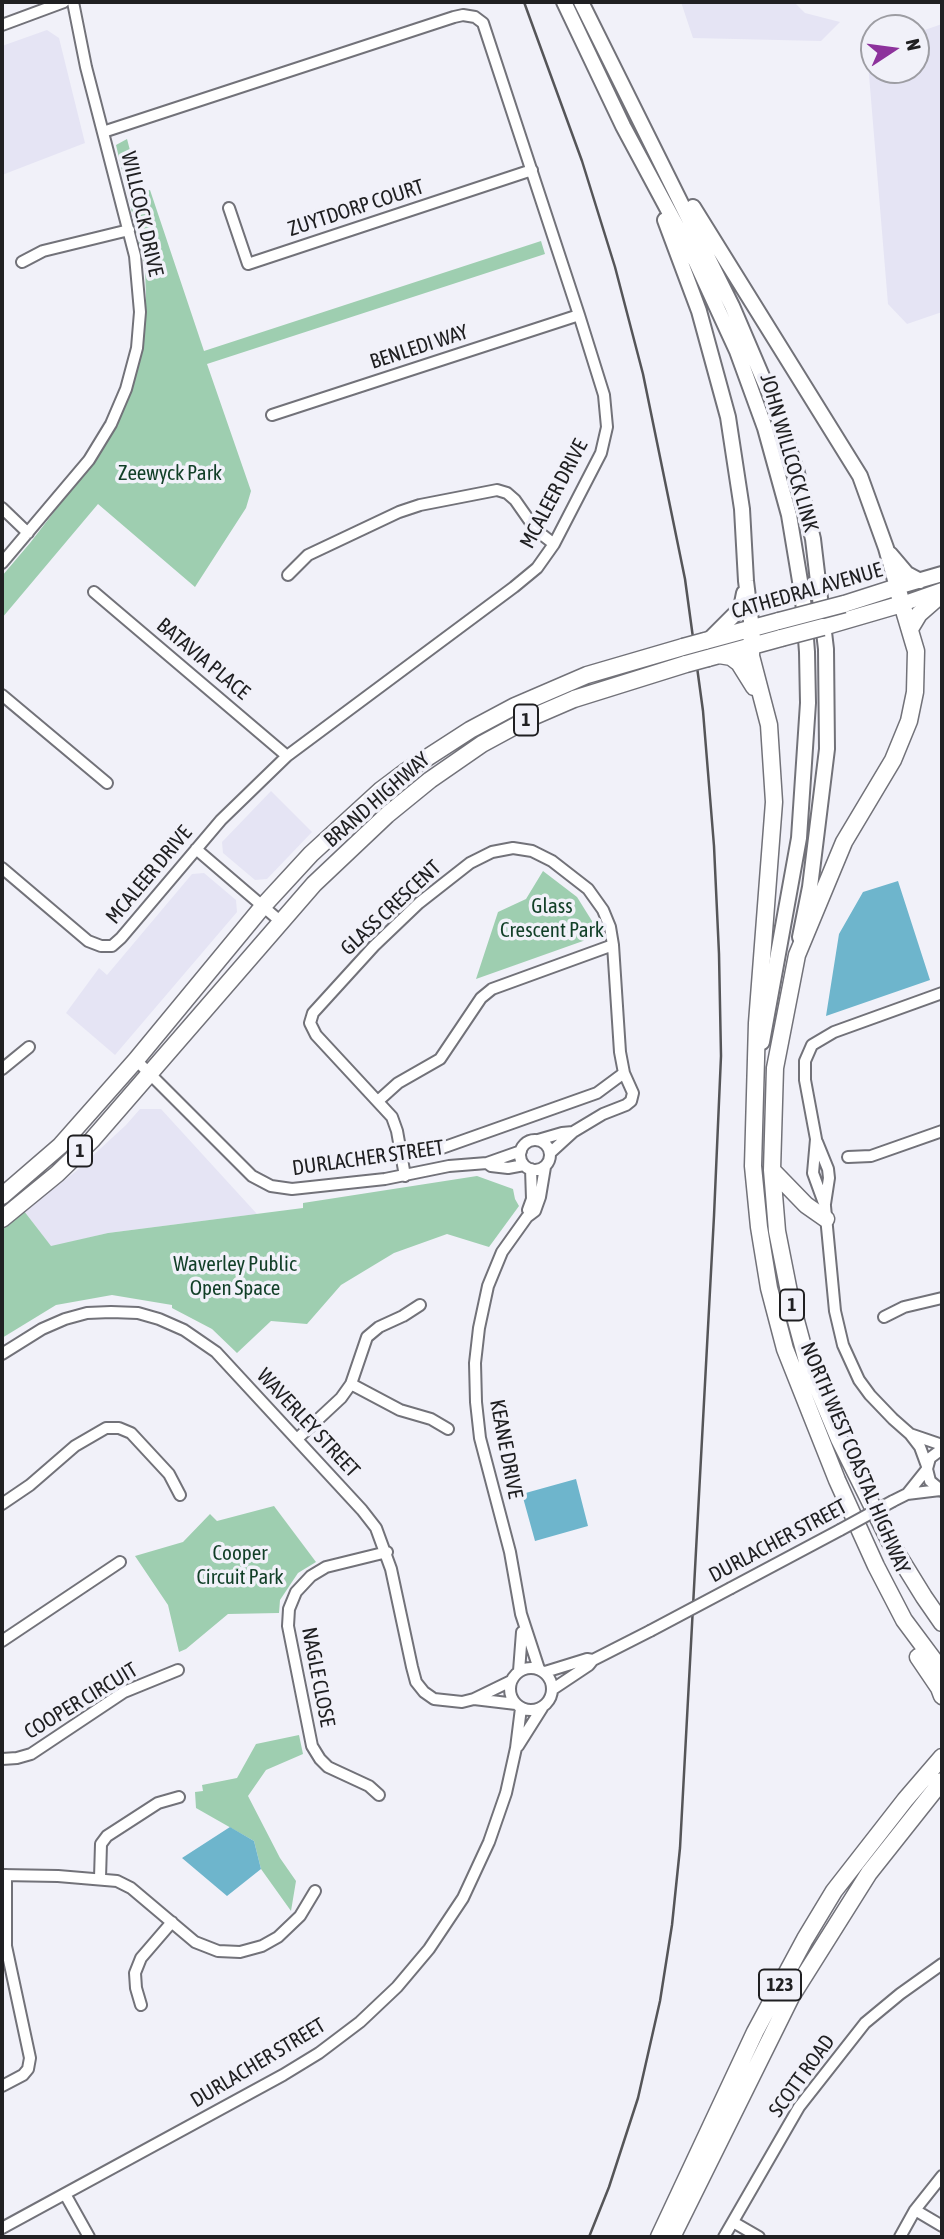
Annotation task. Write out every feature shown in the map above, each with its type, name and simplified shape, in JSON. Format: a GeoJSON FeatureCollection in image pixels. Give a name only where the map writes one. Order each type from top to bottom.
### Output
{"type":"FeatureCollection","features":[{"type":"Feature","properties":{"kind":"highway","name":"1"},"geometry":{"type":"LineString","coordinates":[[797,955],[844,842],[893,760],[909,721],[915,692],[915,651],[897,587]]}},
{"type":"Feature","properties":{"kind":"highway","name":"CATHEDRAL AVENUE"},"geometry":{"type":"LineString","coordinates":[[683,647],[897,587]]}},
{"type":"Feature","properties":{"kind":"highway"},"geometry":{"type":"LineString","coordinates":[[910,629],[919,614],[942,592]]}},
{"type":"Feature","properties":{"kind":"highway","name":"BRAND HIGHWAY"},"geometry":{"type":"LineString","coordinates":[[2,1219],[57,1174],[92,1139],[314,884],[387,815],[430,780],[482,744],[530,718],[574,699],[685,664],[846,622],[902,604]]}},
{"type":"Feature","properties":{"kind":"highway"},"geometry":{"type":"LineString","coordinates":[[750,647],[752,629]]}},
{"type":"Feature","properties":{"kind":"highway","name":"BRAND HIGHWAY"},"geometry":{"type":"LineString","coordinates":[[2,1196],[60,1146],[136,1060],[264,905],[310,854],[381,790],[470,730],[515,706],[587,675],[683,647]]}},
{"type":"Feature","properties":{"kind":"highway","name":"1"},"geometry":{"type":"LineString","coordinates":[[750,647],[760,697],[769,725],[774,802],[757,1023],[756,1079]]}},
{"type":"Feature","properties":{"kind":"highway","name":"1"},"geometry":{"type":"LineString","coordinates":[[713,657],[731,657],[738,663],[760,697]]}},
{"type":"Feature","properties":{"kind":"highway","name":"NORTH WEST COASTAL HIGHWAY"},"geometry":{"type":"LineString","coordinates":[[797,955],[775,1068],[772,1170],[777,1231],[791,1302],[808,1365],[839,1439],[890,1542],[942,1623]]}},
{"type":"Feature","properties":{"kind":"highway","name":"NORTH WEST COASTAL HIGHWAY"},"geometry":{"type":"LineString","coordinates":[[756,1079],[753,1166],[759,1227],[769,1287],[785,1349],[837,1480],[876,1566],[904,1620],[942,1671]]}},
{"type":"Feature","properties":{"kind":"highway"},"geometry":{"type":"LineString","coordinates":[[772,1170],[794,1195],[825,1213]]}},
{"type":"Feature","properties":{"kind":"highway"},"geometry":{"type":"LineString","coordinates":[[904,1620],[915,1653],[942,1696]]}},
{"type":"Feature","properties":{"kind":"highway"},"geometry":{"type":"LineString","coordinates":[[939,1761],[942,1740]]}},
{"type":"Feature","properties":{"kind":"highway","name":"123"},"geometry":{"type":"LineString","coordinates":[[659,2237],[755,2032],[805,1940],[834,1891],[939,1761]]}},
{"type":"Feature","properties":{"kind":"highway","name":"123"},"geometry":{"type":"LineString","coordinates":[[672,2237],[791,1997],[869,1873],[942,1782]]}},
{"type":"Feature","properties":{"kind":"main road","name":"JOHN WILLCOCK LINK"},"geometry":{"type":"LineString","coordinates":[[564,2],[623,126],[696,262],[737,351],[765,428],[789,514],[803,599],[808,703],[799,838],[756,1079]]}},
{"type":"Feature","properties":{"kind":"main road","name":"JOHN WILLCOCK LINK"},"geometry":{"type":"LineString","coordinates":[[581,2],[732,306],[773,402],[797,473],[813,539],[826,649],[827,749],[810,887],[797,955]]}},
{"type":"Feature","properties":{"kind":"main road"},"geometry":{"type":"LineString","coordinates":[[619,78],[687,197],[860,476],[897,587]]}},
{"type":"Feature","properties":{"kind":"main road"},"geometry":{"type":"LineString","coordinates":[[623,126],[665,220],[694,298],[728,417],[742,509],[752,629]]}},
{"type":"Feature","properties":{"kind":"main road"},"geometry":{"type":"LineString","coordinates":[[886,548],[906,574],[920,580]]}},
{"type":"Feature","properties":{"kind":"main road","name":"CATHEDRAL AVENUE"},"geometry":{"type":"LineString","coordinates":[[897,587],[942,574]]}},
{"type":"Feature","properties":{"kind":"main road"},"geometry":{"type":"LineString","coordinates":[[707,641],[741,608],[746,581]]}},
{"type":"Feature","properties":{"kind":"main road","name":"CATHEDRAL AVENUE"},"geometry":{"type":"LineString","coordinates":[[902,604],[942,592]]}},
{"type":"Feature","properties":{"kind":"street"},"geometry":{"type":"LineString","coordinates":[[2,25],[64,2]]}},
{"type":"Feature","properties":{"kind":"street","name":"WILLCOCK DRIVE"},"geometry":{"type":"LineString","coordinates":[[2,563],[89,460],[111,424],[126,389],[137,348],[139,283],[129,230],[73,2]]}},
{"type":"Feature","properties":{"kind":"street","name":"MCALEER DRIVE"},"geometry":{"type":"LineString","coordinates":[[2,868],[88,940],[101,946],[112,946],[221,820],[287,756],[537,568],[554,544],[601,453],[607,427],[604,395],[579,315],[483,23],[475,17],[463,15],[103,132]]}},
{"type":"Feature","properties":{"kind":"street","name":"ZUYTDORP COURT"},"geometry":{"type":"LineString","coordinates":[[229,208],[247,264],[532,170]]}},
{"type":"Feature","properties":{"kind":"street"},"geometry":{"type":"LineString","coordinates":[[22,262],[43,251],[129,230]]}},
{"type":"Feature","properties":{"kind":"street","name":"BENLEDI WAY"},"geometry":{"type":"LineString","coordinates":[[272,415],[579,315]]}},
{"type":"Feature","properties":{"kind":"street"},"geometry":{"type":"LineString","coordinates":[[288,575],[308,555],[399,512],[420,505],[497,490],[507,493],[536,530],[554,544]]}},
{"type":"Feature","properties":{"kind":"street"},"geometry":{"type":"LineString","coordinates":[[2,508],[27,533]]}},
{"type":"Feature","properties":{"kind":"street","name":"BATAVIA PLACE"},"geometry":{"type":"LineString","coordinates":[[94,592],[287,756]]}},
{"type":"Feature","properties":{"kind":"street"},"geometry":{"type":"LineString","coordinates":[[2,695],[107,783]]}},
{"type":"Feature","properties":{"kind":"street","name":"GLASS CRESCENT"},"geometry":{"type":"LineString","coordinates":[[405,1176],[392,1117],[316,1035],[310,1023],[313,1013],[383,937],[419,903],[470,863],[492,852],[513,848],[532,851],[552,861],[588,889],[603,910],[610,927],[621,1052],[624,1073],[633,1093],[631,1101],[626,1105],[603,1114],[573,1132]]}},
{"type":"Feature","properties":{"kind":"street"},"geometry":{"type":"LineString","coordinates":[[196,849],[281,921]]}},
{"type":"Feature","properties":{"kind":"street"},"geometry":{"type":"LineString","coordinates":[[378,1101],[398,1083],[440,1059],[481,998],[492,989],[613,945]]}},
{"type":"Feature","properties":{"kind":"street"},"geometry":{"type":"LineString","coordinates":[[941,1490],[930,1481],[920,1447],[870,1395],[859,1380],[847,1354],[835,1311],[825,1213],[829,1178],[816,1139],[805,1080],[805,1061],[812,1045],[834,1032],[942,993]]}},
{"type":"Feature","properties":{"kind":"street"},"geometry":{"type":"LineString","coordinates":[[2,1069],[29,1047]]}},
{"type":"Feature","properties":{"kind":"street","name":"DURLACHER STREET"},"geometry":{"type":"LineString","coordinates":[[136,1060],[252,1176],[271,1186],[292,1189],[323,1187],[405,1176],[449,1166],[487,1163],[521,1151]]}},
{"type":"Feature","properties":{"kind":"street","name":"DURLACHER STREET"},"geometry":{"type":"LineString","coordinates":[[401,1149],[442,1148],[597,1093],[624,1073]]}},
{"type":"Feature","properties":{"kind":"street"},"geometry":{"type":"LineString","coordinates":[[848,1157],[871,1156],[942,1131]]}},
{"type":"Feature","properties":{"kind":"street"},"geometry":{"type":"LineString","coordinates":[[538,1140],[545,1143],[550,1153],[545,1167],[538,1170],[527,1167],[521,1158],[521,1151],[528,1142],[573,1132]]}},
{"type":"Feature","properties":{"kind":"street"},"geometry":{"type":"LineString","coordinates":[[550,1153],[573,1132]]}},
{"type":"Feature","properties":{"kind":"street","name":"DURLACHER STREET"},"geometry":{"type":"LineString","coordinates":[[487,1163],[508,1168],[527,1167]]}},
{"type":"Feature","properties":{"kind":"street","name":"KEANE DRIVE"},"geometry":{"type":"LineString","coordinates":[[527,1167],[532,1199],[527,1217]]}},
{"type":"Feature","properties":{"kind":"street","name":"KEANE DRIVE"},"geometry":{"type":"LineString","coordinates":[[519,1671],[523,1641],[521,1614],[510,1552],[480,1437],[475,1363],[488,1286],[502,1252],[527,1217],[535,1211],[545,1167]]}},
{"type":"Feature","properties":{"kind":"street"},"geometry":{"type":"LineString","coordinates":[[884,1317],[904,1307],[942,1298]]}},
{"type":"Feature","properties":{"kind":"street"},"geometry":{"type":"LineString","coordinates":[[297,1439],[341,1398],[351,1384],[368,1338],[379,1326],[420,1305]]}},
{"type":"Feature","properties":{"kind":"street","name":"WAVERLEY STREET"},"geometry":{"type":"LineString","coordinates":[[2,1354],[42,1329],[87,1313],[138,1313],[184,1330],[216,1352],[376,1528],[387,1552],[416,1682],[424,1692],[434,1699],[462,1702],[511,1681]]}},
{"type":"Feature","properties":{"kind":"street"},"geometry":{"type":"LineString","coordinates":[[351,1384],[400,1410],[431,1419],[448,1429]]}},
{"type":"Feature","properties":{"kind":"street"},"geometry":{"type":"LineString","coordinates":[[2,1503],[30,1485],[75,1446],[106,1429],[119,1428],[131,1433],[169,1474],[180,1495]]}},
{"type":"Feature","properties":{"kind":"street"},"geometry":{"type":"LineString","coordinates":[[910,1434],[942,1447]]}},
{"type":"Feature","properties":{"kind":"street","name":"DURLACHER STREET"},"geometry":{"type":"LineString","coordinates":[[907,1494],[942,1447]]}},
{"type":"Feature","properties":{"kind":"street","name":"DURLACHER STREET"},"geometry":{"type":"LineString","coordinates":[[553,1689],[593,1660],[893,1501],[907,1494],[941,1490]]}},
{"type":"Feature","properties":{"kind":"street","name":"NAGLE CLOSE"},"geometry":{"type":"LineString","coordinates":[[379,1795],[369,1786],[328,1767],[313,1746],[288,1626],[289,1609],[296,1592],[311,1576],[326,1567],[387,1552]]}},
{"type":"Feature","properties":{"kind":"street"},"geometry":{"type":"LineString","coordinates":[[2,1641],[120,1562]]}},
{"type":"Feature","properties":{"kind":"street","name":"KEANE DRIVE"},"geometry":{"type":"LineString","coordinates":[[521,1614],[542,1671]]}},
{"type":"Feature","properties":{"kind":"street","name":"DURLACHER STREET"},"geometry":{"type":"LineString","coordinates":[[542,1671],[587,1659],[593,1660]]}},
{"type":"Feature","properties":{"kind":"street"},"geometry":{"type":"LineString","coordinates":[[529,1668],[542,1671],[551,1680],[553,1689],[550,1700],[542,1708],[529,1710],[519,1706],[510,1693],[511,1681],[519,1671],[529,1668]]}},
{"type":"Feature","properties":{"kind":"street","name":"COOPER CIRCUIT"},"geometry":{"type":"LineString","coordinates":[[2,1759],[32,1754],[124,1692],[178,1670]]}},
{"type":"Feature","properties":{"kind":"street","name":"WAVERLEY STREET"},"geometry":{"type":"LineString","coordinates":[[474,1699],[519,1706]]}},
{"type":"Feature","properties":{"kind":"street","name":"DURLACHER STREET"},"geometry":{"type":"LineString","coordinates":[[2,2228],[283,2075],[319,2053],[359,2022],[397,1987],[429,1949],[463,1898],[489,1842],[506,1793],[516,1748],[519,1706]]}},
{"type":"Feature","properties":{"kind":"street","name":"DURLACHER STREET"},"geometry":{"type":"LineString","coordinates":[[516,1748],[542,1708]]}},
{"type":"Feature","properties":{"kind":"street"},"geometry":{"type":"LineString","coordinates":[[100,1878],[101,1844],[107,1836],[158,1803],[179,1797]]}},
{"type":"Feature","properties":{"kind":"street"},"geometry":{"type":"LineString","coordinates":[[2,2086],[23,2075],[28,2069],[30,2058],[6,1946],[4,1875],[117,1881],[131,1888],[195,1942],[218,1951],[240,1952],[278,1937],[300,1916],[315,1891]]}},
{"type":"Feature","properties":{"kind":"street"},"geometry":{"type":"LineString","coordinates":[[142,2005],[136,1988],[135,1973],[141,1958],[172,1922]]}},
{"type":"Feature","properties":{"kind":"street","name":"SCOTT ROAD"},"geometry":{"type":"LineString","coordinates":[[724,2237],[799,2108],[865,2023],[900,1994],[942,1965]]}},
{"type":"Feature","properties":{"kind":"street"},"geometry":{"type":"LineString","coordinates":[[900,2237],[915,2210],[942,2176]]}},
{"type":"Feature","properties":{"kind":"street"},"geometry":{"type":"LineString","coordinates":[[65,2194],[89,2237]]}},
{"type":"Feature","properties":{"kind":"street"},"geometry":{"type":"LineString","coordinates":[[915,2210],[942,2226]]}},
{"type":"Feature","properties":{"kind":"street"},"geometry":{"type":"LineString","coordinates":[[733,2222],[759,2237]]}},
{"type":"Feature","properties":{"kind":"shaded area"},"geometry":{"type":"Polygon","coordinates":[[[681,2],[794,2],[805,13],[840,22],[821,41],[693,38],[681,2]]]}},
{"type":"Feature","properties":{"kind":"shaded area"},"geometry":{"type":"Polygon","coordinates":[[[942,24],[942,312],[907,324],[888,304],[870,84],[930,84],[930,28],[942,24]]]}},
{"type":"Feature","properties":{"kind":"shaded area"},"geometry":{"type":"Polygon","coordinates":[[[47,30],[59,38],[85,143],[2,175],[2,46],[47,30]]]}},
{"type":"Feature","properties":{"kind":"shaded area"},"geometry":{"type":"Polygon","coordinates":[[[271,791],[312,832],[267,879],[255,880],[223,853],[222,842],[271,791]]]}},
{"type":"Feature","properties":{"kind":"shaded area"},"geometry":{"type":"Polygon","coordinates":[[[204,873],[236,900],[237,912],[115,1055],[66,1013],[99,968],[107,975],[192,874],[204,873]]]}},
{"type":"Feature","properties":{"kind":"shaded area"},"geometry":{"type":"Polygon","coordinates":[[[140,1109],[161,1109],[257,1214],[108,1233],[51,1247],[24,1211],[75,1172],[140,1109]]]}},
{"type":"Feature","properties":{"kind":"green space","name":"Zeewyck Park"},"geometry":{"type":"Polygon","coordinates":[[[127,139],[141,192],[150,190],[204,351],[541,241],[545,254],[207,364],[251,491],[246,508],[195,587],[98,504],[2,618],[2,576],[102,450],[130,392],[137,367],[143,335],[145,268],[116,145],[127,139]]]}},
{"type":"Feature","properties":{"kind":"green space","name":"Glass Crescent Park"},"geometry":{"type":"Polygon","coordinates":[[[543,871],[577,897],[592,921],[592,929],[583,941],[476,979],[498,912],[526,899],[543,871]]]}},
{"type":"Feature","properties":{"kind":"green space","name":"Waverley Public Open Space"},"geometry":{"type":"Polygon","coordinates":[[[477,1176],[513,1189],[519,1206],[489,1247],[447,1234],[394,1253],[341,1285],[307,1324],[271,1321],[237,1353],[212,1329],[172,1308],[172,1305],[112,1295],[56,1305],[2,1338],[2,1227],[24,1211],[51,1246],[108,1233],[303,1208],[303,1203],[477,1176]]]}},
{"type":"Feature","properties":{"kind":"green space","name":"Cooper Circuit Park"},"geometry":{"type":"Polygon","coordinates":[[[274,1506],[316,1562],[298,1573],[280,1600],[279,1613],[228,1614],[179,1652],[168,1605],[135,1556],[183,1542],[210,1514],[217,1521],[274,1506]]]}},
{"type":"Feature","properties":{"kind":"green space"},"geometry":{"type":"Polygon","coordinates":[[[299,1735],[303,1754],[266,1770],[248,1796],[280,1858],[296,1881],[291,1911],[261,1869],[254,1841],[196,1808],[195,1792],[203,1791],[202,1785],[237,1778],[256,1744],[299,1735]]]}},
{"type":"Feature","properties":{"kind":"water"},"geometry":{"type":"Polygon","coordinates":[[[898,881],[930,980],[826,1016],[839,934],[863,892],[898,881]]]}},
{"type":"Feature","properties":{"kind":"water"},"geometry":{"type":"Polygon","coordinates":[[[576,1479],[588,1526],[535,1541],[522,1494],[576,1479]]]}},
{"type":"Feature","properties":{"kind":"water"},"geometry":{"type":"Polygon","coordinates":[[[230,1827],[254,1841],[261,1869],[227,1896],[182,1858],[230,1827]]]}},
{"type":"Feature","properties":{"kind":"railway"},"geometry":{"type":"LineString","coordinates":[[524,2],[582,161],[615,267],[643,374],[685,579],[703,711],[714,846],[719,954],[721,1056],[680,1848],[660,2001],[638,2098],[609,2187],[589,2237]]}}]}
